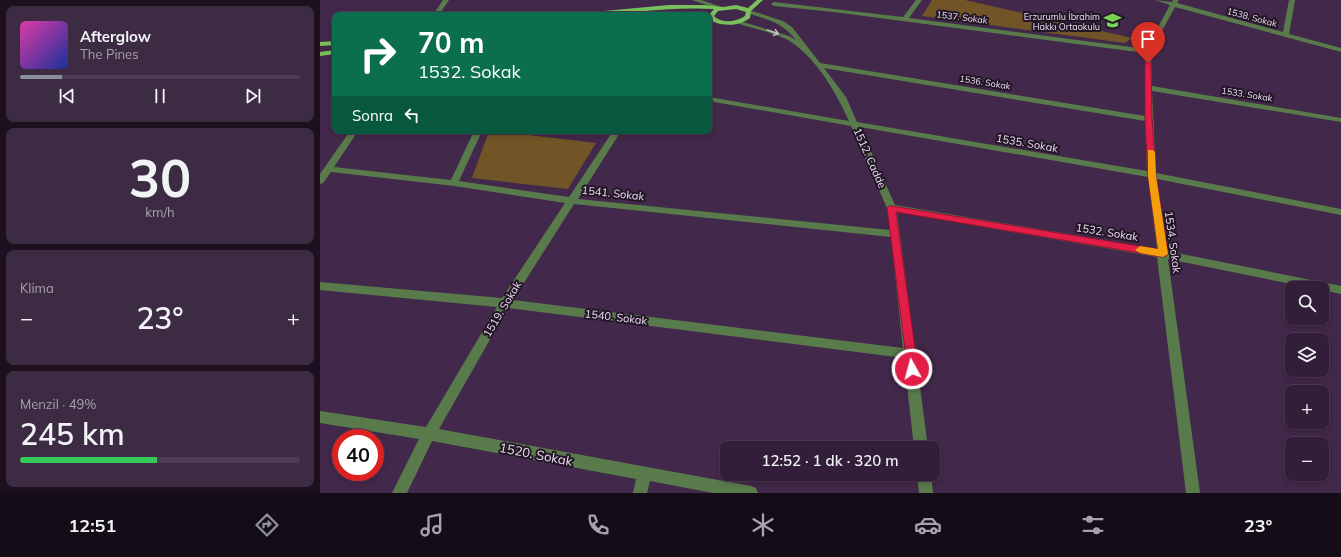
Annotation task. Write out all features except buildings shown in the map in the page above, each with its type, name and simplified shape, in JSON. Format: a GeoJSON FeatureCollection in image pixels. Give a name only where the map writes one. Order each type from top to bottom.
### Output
{"type":"FeatureCollection","features":[{"type":"Feature","properties":{"kind":"main road"},"geometry":{"type":"LineString","coordinates":[[671,7],[706,0]]}},
{"type":"Feature","properties":{"kind":"main road"},"geometry":{"type":"LineString","coordinates":[[712,19],[725,23],[738,22],[746,19],[749,12],[760,0]]}},
{"type":"Feature","properties":{"kind":"main road"},"geometry":{"type":"LineString","coordinates":[[712,13],[732,1]]}},
{"type":"Feature","properties":{"kind":"main road"},"geometry":{"type":"LineString","coordinates":[[615,12],[671,7],[736,7],[749,12]]}},
{"type":"Feature","properties":{"kind":"main road"},"geometry":{"type":"LineString","coordinates":[[320,44],[332,43]]}},
{"type":"Feature","properties":{"kind":"main road"},"geometry":{"type":"LineString","coordinates":[[320,54],[332,52]]}},
{"type":"Feature","properties":{"kind":"street"},"geometry":{"type":"LineString","coordinates":[[438,12],[446,0]]}},
{"type":"Feature","properties":{"kind":"street"},"geometry":{"type":"LineString","coordinates":[[905,19],[919,0]]}},
{"type":"Feature","properties":{"kind":"street","name":"1538. Sokak"},"geometry":{"type":"LineString","coordinates":[[1158,0],[1174,2],[1341,50]]}},
{"type":"Feature","properties":{"kind":"street"},"geometry":{"type":"LineString","coordinates":[[1286,35],[1292,0]]}},
{"type":"Feature","properties":{"kind":"street"},"geometry":{"type":"LineString","coordinates":[[697,1],[722,8]]}},
{"type":"Feature","properties":{"kind":"street"},"geometry":{"type":"LineString","coordinates":[[1148,50],[1174,2]]}},
{"type":"Feature","properties":{"kind":"street"},"geometry":{"type":"LineString","coordinates":[[775,7],[781,22]]}},
{"type":"Feature","properties":{"kind":"street","name":"1537. Sokak"},"geometry":{"type":"LineString","coordinates":[[775,7],[834,10],[1148,50]]}},
{"type":"Feature","properties":{"kind":"street","name":"1512. Cadde"},"geometry":{"type":"LineString","coordinates":[[749,12],[781,22],[790,28],[819,65],[842,97],[892,208],[920,441]]}},
{"type":"Feature","properties":{"kind":"street","name":"1512. Cadde"},"geometry":{"type":"LineString","coordinates":[[738,22],[787,37],[805,49]]}},
{"type":"Feature","properties":{"kind":"street","name":"1534. Sokak"},"geometry":{"type":"LineString","coordinates":[[1148,50],[1152,176],[1193,493]]}},
{"type":"Feature","properties":{"kind":"street","name":"1536. Sokak"},"geometry":{"type":"LineString","coordinates":[[819,65],[1149,119]]}},
{"type":"Feature","properties":{"kind":"street","name":"1533. Sokak"},"geometry":{"type":"LineString","coordinates":[[1149,88],[1341,120]]}},
{"type":"Feature","properties":{"kind":"street","name":"1535. Sokak"},"geometry":{"type":"LineString","coordinates":[[712,100],[1152,176],[1341,212]]}},
{"type":"Feature","properties":{"kind":"street"},"geometry":{"type":"LineString","coordinates":[[320,181],[352,134]]}},
{"type":"Feature","properties":{"kind":"street"},"geometry":{"type":"LineString","coordinates":[[454,183],[477,134]]}},
{"type":"Feature","properties":{"kind":"street","name":"1519. Sokak"},"geometry":{"type":"LineString","coordinates":[[399,493],[429,434],[505,303],[615,134]]}},
{"type":"Feature","properties":{"kind":"street","name":"1541. Sokak"},"geometry":{"type":"LineString","coordinates":[[328,169],[454,183],[572,200],[896,234]]}},
{"type":"Feature","properties":{"kind":"street","name":"1532. Sokak"},"geometry":{"type":"LineString","coordinates":[[892,208],[1163,254],[1341,290]]}},
{"type":"Feature","properties":{"kind":"street","name":"1540. Sokak"},"geometry":{"type":"LineString","coordinates":[[320,286],[505,303],[910,354]]}},
{"type":"Feature","properties":{"kind":"street","name":"1520. Sokak"},"geometry":{"type":"LineString","coordinates":[[320,417],[429,434],[751,493]]}},
{"type":"Feature","properties":{"kind":"street"},"geometry":{"type":"LineString","coordinates":[[640,493],[644,474]]}},
{"type":"Feature","properties":{"kind":"street"},"geometry":{"type":"LineString","coordinates":[[925,481],[926,493]]}},
{"type":"Feature","properties":{"kind":"shaded area"},"geometry":{"type":"Polygon","coordinates":[[[932,0],[965,0],[1132,38],[1125,43],[922,16],[932,0]]]}},
{"type":"Feature","properties":{"kind":"shaded area"},"geometry":{"type":"Polygon","coordinates":[[[488,134],[520,134],[596,143],[568,189],[472,178],[488,134]]]}},
{"type":"Feature","properties":{"kind":"slow traffic"},"geometry":{"type":"LineString","coordinates":[[1140,250],[1163,254],[1152,176],[1151,152]]}},
{"type":"Feature","properties":{"kind":"place","name":"Erzurumlu İbrahim Hakkı Ortaokulu"},"geometry":{"type":"Point","coordinates":[1113,21]}},
{"type":"Feature","properties":{"kind":"route"},"geometry":{"type":"LineString","coordinates":[[912,369],[892,208],[1163,254],[1152,176],[1148,63]]}}]}
